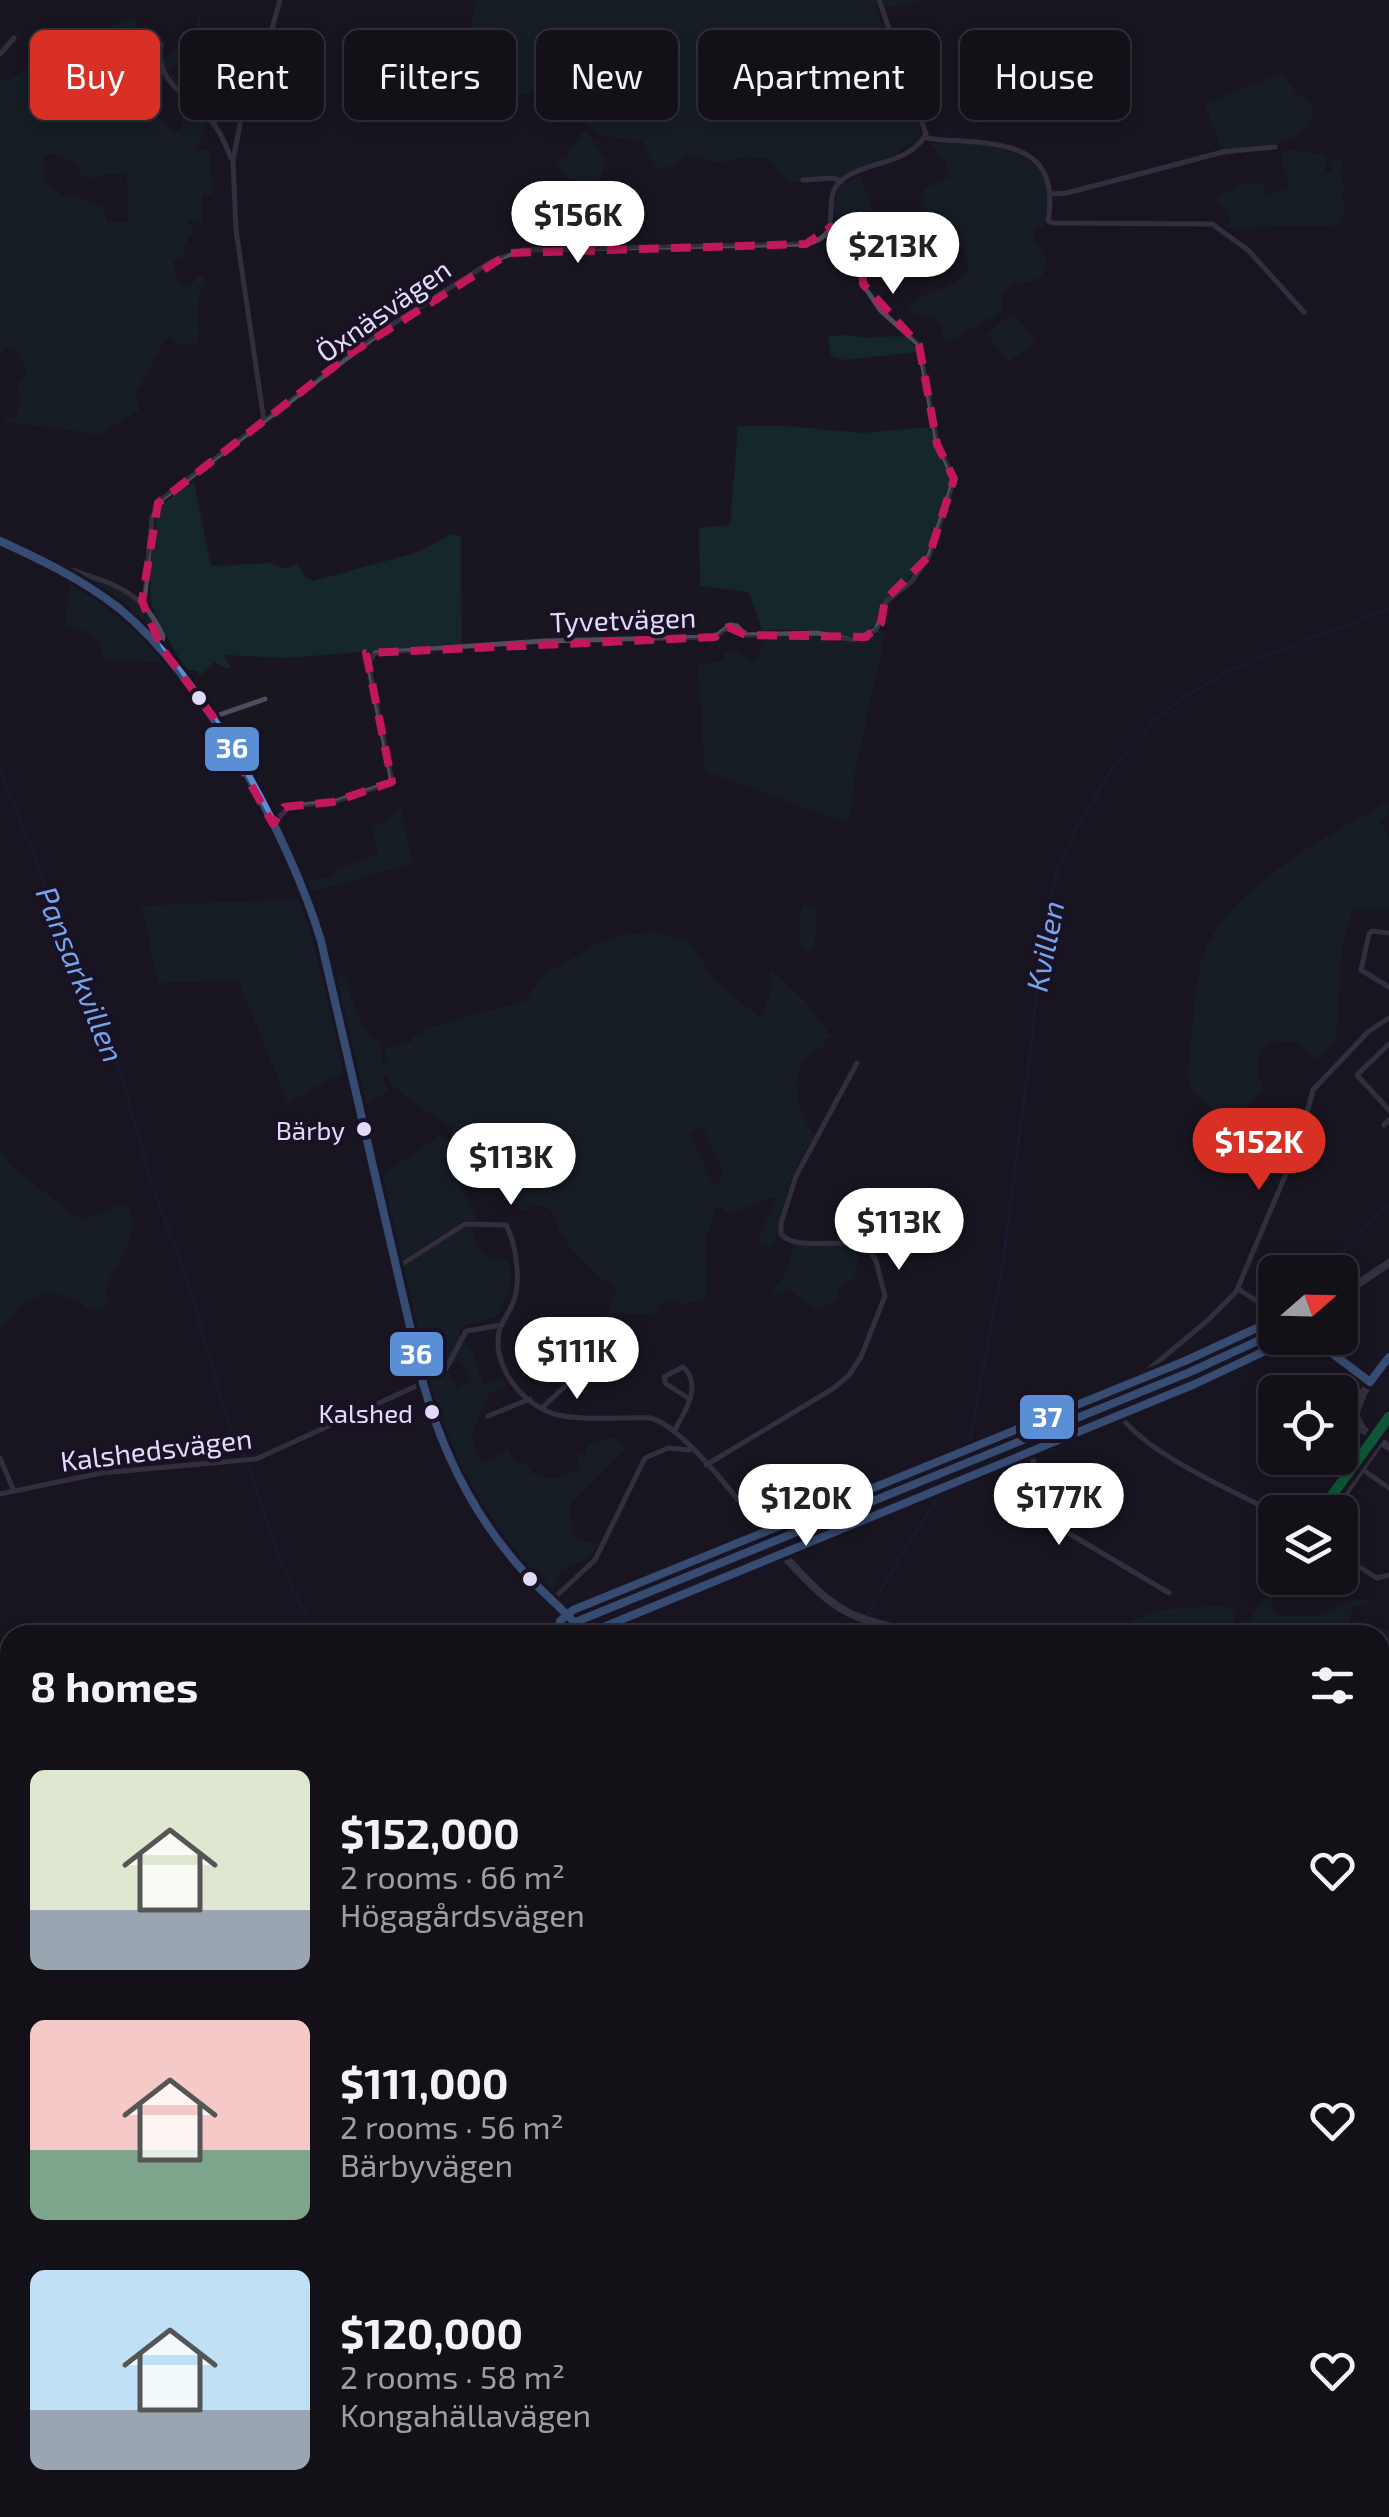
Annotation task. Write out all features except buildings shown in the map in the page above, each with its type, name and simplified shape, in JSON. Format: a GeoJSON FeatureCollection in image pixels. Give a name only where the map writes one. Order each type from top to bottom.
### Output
{"type":"FeatureCollection","features":[{"type":"Feature","properties":{"kind":"street"},"geometry":{"type":"LineString","coordinates":[[264,421],[235,221],[232,161],[245,98],[268,43],[280,0]]}},
{"type":"Feature","properties":{"kind":"street"},"geometry":{"type":"LineString","coordinates":[[880,0],[926,129],[924,137],[894,160],[841,181],[832,196],[830,227],[905,258]]}},
{"type":"Feature","properties":{"kind":"street"},"geometry":{"type":"LineString","coordinates":[[0,54],[14,38]]}},
{"type":"Feature","properties":{"kind":"street"},"geometry":{"type":"LineString","coordinates":[[161,44],[158,57],[167,78],[214,124],[232,161]]}},
{"type":"Feature","properties":{"kind":"street"},"geometry":{"type":"LineString","coordinates":[[214,120],[214,124]]}},
{"type":"Feature","properties":{"kind":"street"},"geometry":{"type":"LineString","coordinates":[[924,137],[987,142],[1015,150],[1044,170],[1052,194],[1048,222],[1217,226],[1248,250],[1304,312]]}},
{"type":"Feature","properties":{"kind":"street"},"geometry":{"type":"LineString","coordinates":[[1052,194],[1067,194],[1223,152],[1275,147]]}},
{"type":"Feature","properties":{"kind":"street"},"geometry":{"type":"LineString","coordinates":[[803,180],[841,181]]}},
{"type":"Feature","properties":{"kind":"street","name":"Öxnäsvägen"},"geometry":{"type":"LineString","coordinates":[[142,601],[152,517],[158,503],[388,328],[467,276],[510,253],[806,244],[820,240],[830,227]]}},
{"type":"Feature","properties":{"kind":"street","name":"Tyvetvägen"},"geometry":{"type":"LineString","coordinates":[[273,824],[290,806],[332,802],[392,782],[368,663],[375,653],[543,641],[715,636],[730,625],[738,626],[746,635],[818,633],[853,640],[874,633],[887,601],[912,581],[929,556],[954,479],[937,444],[920,349],[908,332],[880,310],[863,284],[858,267],[862,240]]}},
{"type":"Feature","properties":{"kind":"street"},"geometry":{"type":"LineString","coordinates":[[0,541],[69,572],[116,605],[161,647],[213,717],[273,824],[298,873],[317,927],[422,1381],[439,1438],[466,1494],[503,1548],[552,1600],[590,1625]]}},
{"type":"Feature","properties":{"kind":"street"},"geometry":{"type":"LineString","coordinates":[[69,572],[106,582],[142,601],[163,636],[161,647]]}},
{"type":"Feature","properties":{"kind":"street"},"geometry":{"type":"LineString","coordinates":[[213,717],[265,699]]}},
{"type":"Feature","properties":{"kind":"street"},"geometry":{"type":"LineString","coordinates":[[1389,933],[1369,934],[1360,964],[1361,970],[1389,987]]}},
{"type":"Feature","properties":{"kind":"street"},"geometry":{"type":"LineString","coordinates":[[1130,1385],[1207,1321],[1238,1289],[1300,1143],[1313,1090],[1369,1031],[1389,1018]]}},
{"type":"Feature","properties":{"kind":"street"},"geometry":{"type":"LineString","coordinates":[[1389,1044],[1356,1075],[1389,1110]]}},
{"type":"Feature","properties":{"kind":"street"},"geometry":{"type":"LineString","coordinates":[[706,1465],[842,1382],[861,1357],[884,1304],[882,1280],[868,1247],[853,1243],[790,1242],[781,1234],[781,1222],[796,1176],[857,1063]]}},
{"type":"Feature","properties":{"kind":"street"},"geometry":{"type":"LineString","coordinates":[[396,1268],[465,1224],[506,1225],[515,1258],[516,1296],[498,1333],[504,1372],[542,1408],[570,1416],[651,1418],[674,1430],[816,1590],[853,1615],[883,1625]]}},
{"type":"Feature","properties":{"kind":"street"},"geometry":{"type":"LineString","coordinates":[[1358,1284],[1389,1263]]}},
{"type":"Feature","properties":{"kind":"street"},"geometry":{"type":"LineString","coordinates":[[1238,1289],[1258,1302]]}},
{"type":"Feature","properties":{"kind":"street","name":"Kalshedsvägen"},"geometry":{"type":"LineString","coordinates":[[0,1494],[136,1469],[256,1459],[446,1369],[466,1332],[502,1324]]}},
{"type":"Feature","properties":{"kind":"street"},"geometry":{"type":"LineString","coordinates":[[577,1625],[1258,1342]]}},
{"type":"Feature","properties":{"kind":"street"},"geometry":{"type":"LineString","coordinates":[[1334,1355],[1370,1382]]}},
{"type":"Feature","properties":{"kind":"street"},"geometry":{"type":"LineString","coordinates":[[1345,1495],[1385,1445],[1363,1430],[1355,1418],[1357,1405],[1389,1357]]}},
{"type":"Feature","properties":{"kind":"street"},"geometry":{"type":"LineString","coordinates":[[674,1430],[690,1399],[692,1380],[686,1368],[680,1367],[664,1377],[666,1384],[690,1399]]}},
{"type":"Feature","properties":{"kind":"street"},"geometry":{"type":"LineString","coordinates":[[542,1408],[584,1369]]}},
{"type":"Feature","properties":{"kind":"street"},"geometry":{"type":"LineString","coordinates":[[488,1416],[530,1399]]}},
{"type":"Feature","properties":{"kind":"street"},"geometry":{"type":"LineString","coordinates":[[1114,1403],[1122,1419],[1148,1443],[1258,1503]]}},
{"type":"Feature","properties":{"kind":"street"},"geometry":{"type":"LineString","coordinates":[[1025,1439],[1050,1508],[1065,1531],[1169,1593]]}},
{"type":"Feature","properties":{"kind":"street"},"geometry":{"type":"LineString","coordinates":[[552,1600],[595,1560],[645,1458],[668,1448],[693,1450]]}},
{"type":"Feature","properties":{"kind":"street"},"geometry":{"type":"LineString","coordinates":[[0,1458],[13,1490]]}},
{"type":"Feature","properties":{"kind":"street"},"geometry":{"type":"LineString","coordinates":[[1362,1470],[1389,1488]]}},
{"type":"Feature","properties":{"kind":"street"},"geometry":{"type":"LineString","coordinates":[[1358,1566],[1378,1578],[1389,1575]]}},
{"type":"Feature","properties":{"kind":"street"},"geometry":{"type":"LineString","coordinates":[[601,1625],[619,1606]]}},
{"type":"Feature","properties":{"kind":"highlighted area"},"geometry":{"type":"Polygon","coordinates":[[[831,227],[862,240],[863,284],[919,345],[937,444],[954,479],[929,556],[885,600],[881,623],[866,637],[746,635],[728,627],[715,637],[366,653],[392,782],[333,802],[284,807],[273,824],[213,717],[161,647],[142,601],[158,503],[354,351],[510,253],[806,244],[831,227]]]}},
{"type":"Feature","properties":{"kind":"shaded area"},"geometry":{"type":"Polygon","coordinates":[[[476,0],[922,0],[891,7],[875,5],[884,30],[698,30],[698,120],[917,120],[921,132],[906,147],[883,160],[832,180],[789,182],[769,159],[747,157],[715,163],[687,154],[675,166],[655,168],[642,141],[602,136],[581,120],[678,120],[678,30],[536,30],[536,92],[516,96],[516,30],[470,30],[476,0]]]}},
{"type":"Feature","properties":{"kind":"shaded area"},"geometry":{"type":"Polygon","coordinates":[[[134,17],[139,30],[101,30],[134,17]]]}},
{"type":"Feature","properties":{"kind":"shaded area"},"geometry":{"type":"Polygon","coordinates":[[[180,47],[180,66],[167,71],[161,59],[180,47]]]}},
{"type":"Feature","properties":{"kind":"shaded area"},"geometry":{"type":"Polygon","coordinates":[[[30,67],[30,120],[160,118],[173,134],[182,128],[182,120],[205,120],[207,127],[196,149],[209,151],[213,195],[202,194],[202,221],[188,220],[193,232],[183,255],[173,261],[178,281],[184,287],[204,276],[198,303],[198,344],[180,345],[170,337],[165,340],[136,392],[139,410],[99,434],[7,422],[5,418],[16,416],[21,399],[18,384],[27,374],[18,349],[5,347],[0,356],[0,80],[10,80],[30,67]],[[55,153],[45,156],[43,183],[49,183],[53,191],[59,190],[61,198],[70,193],[104,209],[106,222],[128,222],[127,174],[82,177],[75,163],[55,153]]]}},
{"type":"Feature","properties":{"kind":"shaded area"},"geometry":{"type":"Polygon","coordinates":[[[1281,73],[1297,94],[1311,103],[1311,118],[1305,129],[1281,143],[1222,150],[1205,104],[1281,73]]]}},
{"type":"Feature","properties":{"kind":"shaded area"},"geometry":{"type":"Polygon","coordinates":[[[172,75],[178,81],[180,96],[169,77],[172,75]]]}},
{"type":"Feature","properties":{"kind":"shaded area"},"geometry":{"type":"Polygon","coordinates":[[[587,131],[605,160],[597,190],[566,176],[556,161],[567,158],[582,132],[587,131]]]}},
{"type":"Feature","properties":{"kind":"shaded area"},"geometry":{"type":"Polygon","coordinates":[[[931,144],[976,144],[1018,155],[1042,173],[1049,197],[1043,227],[1033,232],[1044,255],[1042,274],[1033,281],[1013,284],[1004,293],[1001,312],[949,341],[942,339],[943,328],[935,317],[908,311],[921,297],[954,283],[969,271],[966,250],[954,240],[940,241],[925,231],[919,208],[925,197],[922,190],[950,176],[944,160],[931,144]]]}},
{"type":"Feature","properties":{"kind":"shaded area"},"geometry":{"type":"Polygon","coordinates":[[[1283,152],[1326,155],[1325,173],[1331,173],[1332,162],[1340,160],[1344,165],[1339,174],[1345,186],[1341,197],[1345,211],[1339,225],[1226,228],[1230,219],[1226,208],[1217,202],[1222,192],[1226,194],[1246,182],[1265,186],[1265,195],[1290,187],[1283,152]]]}},
{"type":"Feature","properties":{"kind":"shaded area"},"geometry":{"type":"Polygon","coordinates":[[[860,175],[873,212],[837,227],[834,206],[839,188],[860,175]]]}},
{"type":"Feature","properties":{"kind":"shaded area"},"geometry":{"type":"Polygon","coordinates":[[[1014,313],[1035,342],[1008,362],[987,333],[1014,313]]]}},
{"type":"Feature","properties":{"kind":"shaded area"},"geometry":{"type":"Polygon","coordinates":[[[828,336],[907,337],[918,352],[845,360],[831,356],[828,336]]]}},
{"type":"Feature","properties":{"kind":"shaded area"},"geometry":{"type":"Polygon","coordinates":[[[738,426],[863,433],[930,427],[938,455],[952,478],[927,558],[910,581],[884,600],[873,629],[856,637],[815,630],[762,630],[749,592],[700,586],[699,528],[730,525],[738,426]]]}},
{"type":"Feature","properties":{"kind":"shaded area"},"geometry":{"type":"Polygon","coordinates":[[[194,482],[211,566],[271,563],[285,569],[297,564],[306,578],[313,581],[418,552],[452,534],[461,537],[462,644],[286,658],[223,655],[231,666],[229,669],[214,662],[199,676],[198,671],[186,669],[166,635],[150,591],[157,514],[162,504],[194,482]]]}},
{"type":"Feature","properties":{"kind":"shaded area"},"geometry":{"type":"Polygon","coordinates":[[[80,574],[138,603],[154,623],[159,640],[124,607],[80,574]]]}},
{"type":"Feature","properties":{"kind":"shaded area"},"geometry":{"type":"Polygon","coordinates":[[[70,582],[143,634],[175,667],[197,703],[163,662],[103,660],[92,635],[65,625],[70,582]]]}},
{"type":"Feature","properties":{"kind":"shaded area"},"geometry":{"type":"Polygon","coordinates":[[[881,630],[885,635],[856,765],[850,814],[845,822],[705,771],[698,664],[720,662],[734,650],[754,663],[767,636],[807,635],[856,644],[881,630]]]}},
{"type":"Feature","properties":{"kind":"shaded area"},"geometry":{"type":"Polygon","coordinates":[[[1389,801],[1388,817],[1378,820],[1389,836],[1389,909],[1352,912],[1342,944],[1336,1041],[1319,1059],[1295,1042],[1269,1041],[1258,1065],[1264,1091],[1247,1105],[1250,1137],[1193,1093],[1188,1075],[1200,967],[1210,940],[1228,915],[1278,869],[1389,801]]]}},
{"type":"Feature","properties":{"kind":"shaded area"},"geometry":{"type":"Polygon","coordinates":[[[400,807],[413,863],[310,892],[306,881],[331,877],[335,870],[376,855],[372,827],[385,822],[400,807]]]}},
{"type":"Feature","properties":{"kind":"shaded area"},"geometry":{"type":"Polygon","coordinates":[[[303,899],[346,1071],[288,1102],[238,980],[158,983],[142,906],[303,899]]]}},
{"type":"Feature","properties":{"kind":"shaded area"},"geometry":{"type":"Polygon","coordinates":[[[805,905],[816,910],[815,945],[807,952],[800,945],[801,909],[805,905]]]}},
{"type":"Feature","properties":{"kind":"shaded area"},"geometry":{"type":"Polygon","coordinates":[[[656,932],[688,941],[717,983],[762,1019],[772,987],[770,969],[807,1003],[832,1038],[826,1038],[824,1046],[802,1063],[798,1074],[798,1099],[814,1137],[791,1179],[771,1247],[757,1241],[778,1197],[730,1213],[717,1205],[706,1237],[707,1298],[660,1304],[654,1315],[608,1313],[617,1289],[571,1248],[551,1211],[528,1204],[528,1211],[519,1209],[499,1174],[481,1153],[404,1096],[383,1072],[389,1090],[367,1104],[334,976],[344,977],[358,1017],[371,1039],[380,1040],[382,1066],[388,1062],[384,1048],[412,1042],[411,1037],[423,1034],[424,1029],[525,1001],[544,975],[618,936],[656,932]],[[703,1127],[689,1132],[713,1185],[718,1184],[723,1172],[703,1127]]]}},
{"type":"Feature","properties":{"kind":"shaded area"},"geometry":{"type":"Polygon","coordinates":[[[439,1136],[449,1140],[466,1163],[460,1186],[477,1219],[462,1222],[397,1262],[379,1177],[439,1136]]]}},
{"type":"Feature","properties":{"kind":"shaded area"},"geometry":{"type":"Polygon","coordinates":[[[0,1151],[13,1168],[76,1217],[85,1220],[118,1205],[127,1205],[131,1234],[109,1280],[108,1301],[102,1310],[88,1309],[79,1300],[49,1292],[21,1305],[0,1330],[0,1151]]]}},
{"type":"Feature","properties":{"kind":"shaded area"},"geometry":{"type":"Polygon","coordinates":[[[470,1224],[486,1255],[508,1259],[511,1275],[496,1317],[464,1325],[458,1334],[473,1354],[483,1385],[503,1378],[506,1387],[490,1393],[472,1436],[481,1463],[508,1450],[515,1463],[527,1465],[533,1474],[554,1479],[580,1469],[577,1456],[586,1453],[587,1445],[616,1437],[625,1449],[570,1504],[572,1537],[599,1545],[585,1560],[560,1572],[552,1591],[542,1576],[522,1564],[503,1545],[454,1462],[426,1382],[448,1372],[458,1389],[459,1385],[472,1382],[461,1362],[424,1375],[426,1354],[418,1342],[400,1269],[470,1224]]]}},
{"type":"Feature","properties":{"kind":"shaded area"},"geometry":{"type":"Polygon","coordinates":[[[794,1245],[859,1246],[855,1278],[837,1288],[839,1298],[816,1310],[788,1289],[779,1296],[773,1289],[787,1272],[794,1245]]]}},
{"type":"Feature","properties":{"kind":"shaded area"},"geometry":{"type":"Polygon","coordinates":[[[758,1537],[763,1541],[748,1544],[735,1555],[625,1597],[621,1595],[714,1560],[744,1540],[758,1537]]]}},
{"type":"Feature","properties":{"kind":"shaded area"},"geometry":{"type":"Polygon","coordinates":[[[1268,1595],[1279,1615],[1320,1615],[1356,1599],[1373,1603],[1353,1606],[1351,1625],[1245,1625],[1268,1595]]]}},
{"type":"Feature","properties":{"kind":"shaded area"},"geometry":{"type":"Polygon","coordinates":[[[1219,1605],[1237,1611],[1231,1625],[1125,1625],[1164,1610],[1219,1605]]]}},
{"type":"Feature","properties":{"kind":"waterway","name":"Kvillen"},"geometry":{"type":"LineString","coordinates":[[963,1456],[970,1440],[1003,1262],[1033,1030],[1041,929],[1057,872],[1075,831],[1112,769],[1154,721],[1182,698],[1234,668],[1389,609]]}},
{"type":"Feature","properties":{"kind":"waterway","name":"Pansarkvillen"},"geometry":{"type":"LineString","coordinates":[[0,770],[122,1077],[151,1181]]}},
{"type":"Feature","properties":{"kind":"waterway","name":"Pansarkvillen"},"geometry":{"type":"LineString","coordinates":[[154,1188],[193,1300],[227,1418],[245,1457]]}},
{"type":"Feature","properties":{"kind":"waterway"},"geometry":{"type":"LineString","coordinates":[[1341,1255],[1389,1202]]}},
{"type":"Feature","properties":{"kind":"waterway","name":"Pansarkvillen"},"geometry":{"type":"LineString","coordinates":[[248,1466],[286,1574],[312,1625]]}},
{"type":"Feature","properties":{"kind":"waterway","name":"Kvillen"},"geometry":{"type":"LineString","coordinates":[[866,1625],[872,1604],[954,1475]]}},
{"type":"Feature","properties":{"kind":"transit line","name":"36"},"geometry":{"type":"LineString","coordinates":[[0,541],[92,589],[151,639],[212,717],[266,809],[321,941],[423,1383],[440,1435],[491,1530],[525,1573],[575,1623]]}},
{"type":"Feature","properties":{"kind":"transit line","name":"37"},"geometry":{"type":"LineString","coordinates":[[559,1625],[573,1610],[1185,1361],[1258,1328]]}},
{"type":"Feature","properties":{"kind":"transit line","name":"36"},"geometry":{"type":"LineString","coordinates":[[573,1625],[1258,1341]]}},
{"type":"Feature","properties":{"kind":"transit line"},"geometry":{"type":"LineString","coordinates":[[608,1625],[1195,1384],[1258,1354]]}},
{"type":"Feature","properties":{"kind":"transit line","name":"36"},"geometry":{"type":"LineString","coordinates":[[1334,1355],[1370,1382],[1389,1357]]}},
{"type":"Feature","properties":{"kind":"transit line"},"geometry":{"type":"LineString","coordinates":[[1332,1495],[1389,1417]]}},
{"type":"Feature","properties":{"kind":"place","name":"Bärby"},"geometry":{"type":"Point","coordinates":[364,1129]}},
{"type":"Feature","properties":{"kind":"place","name":"Kalshed"},"geometry":{"type":"Point","coordinates":[432,1412]}}]}
